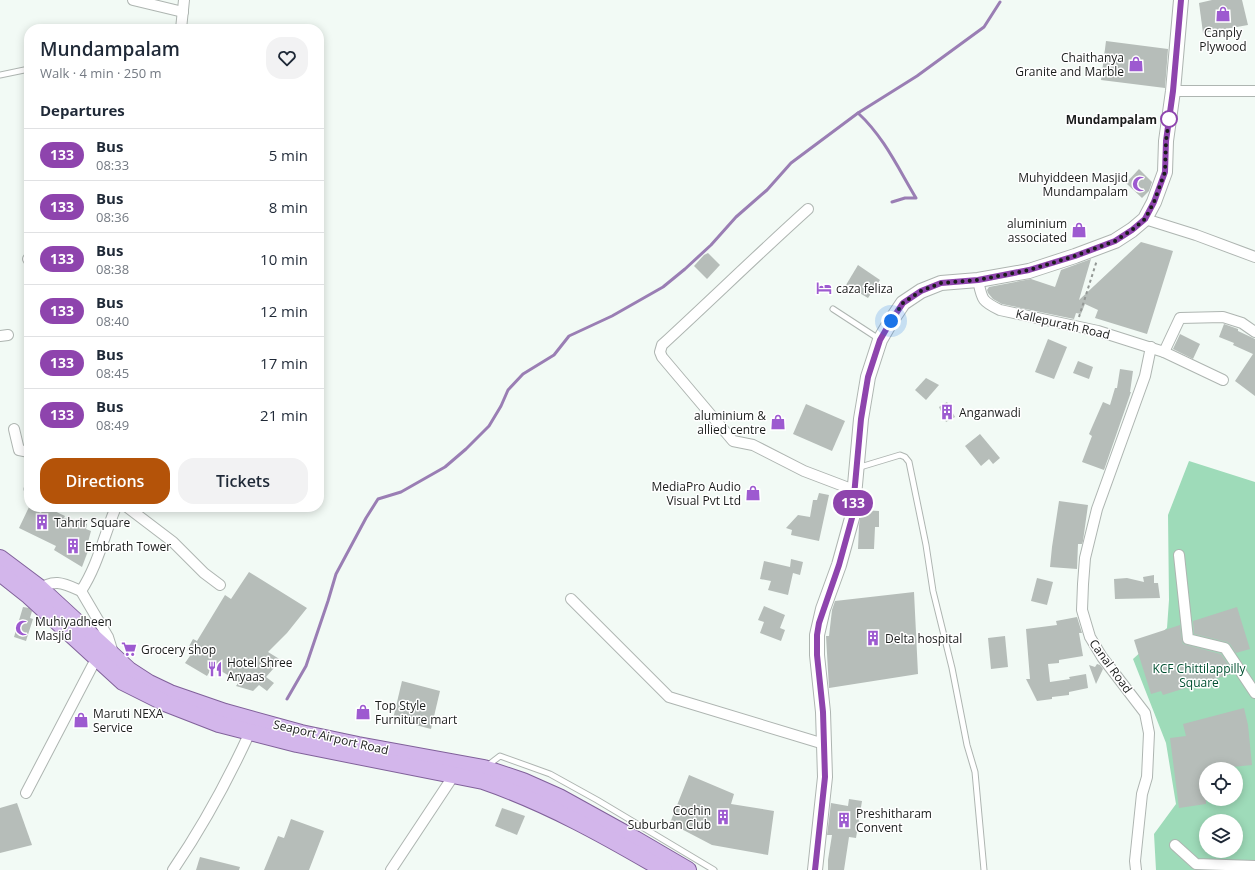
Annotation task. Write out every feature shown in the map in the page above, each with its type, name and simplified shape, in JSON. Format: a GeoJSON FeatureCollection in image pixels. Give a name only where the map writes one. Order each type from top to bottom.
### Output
{"type":"FeatureCollection","features":[{"type":"Feature","properties":{"kind":"main road"},"geometry":{"type":"LineString","coordinates":[[815,870],[825,777],[823,712],[817,655],[817,635],[819,623],[839,565],[852,518],[861,419],[868,377],[880,340],[903,303],[921,291],[941,283],[978,280],[1029,270],[1115,241],[1145,219],[1154,202],[1165,172],[1166,141],[1173,91],[1181,0]]}},
{"type":"Feature","properties":{"kind":"main road","name":"Seaport Airport Road"},"geometry":{"type":"LineString","coordinates":[[0,558],[123,682],[165,703],[219,724],[250,732],[348,755],[483,781],[510,790],[553,809],[664,870]]}},
{"type":"Feature","properties":{"kind":"main road","name":"Seaport Airport Road"},"geometry":{"type":"LineString","coordinates":[[0,573],[35,592],[129,670],[149,683],[170,693],[224,712],[301,733],[358,746],[484,768],[523,781],[559,797],[688,870]]}},
{"type":"Feature","properties":{"kind":"street"},"geometry":{"type":"LineString","coordinates":[[133,0],[183,12]]}},
{"type":"Feature","properties":{"kind":"street"},"geometry":{"type":"LineString","coordinates":[[182,24],[184,0]]}},
{"type":"Feature","properties":{"kind":"street"},"geometry":{"type":"LineString","coordinates":[[1173,91],[1255,91]]}},
{"type":"Feature","properties":{"kind":"street"},"geometry":{"type":"LineString","coordinates":[[808,209],[751,260],[727,285],[662,345],[660,352],[662,357],[733,441],[753,445],[804,470],[854,490]]}},
{"type":"Feature","properties":{"kind":"street"},"geometry":{"type":"LineString","coordinates":[[1145,219],[1196,235],[1255,257]]}},
{"type":"Feature","properties":{"kind":"street","name":"Kallepurath Road"},"geometry":{"type":"LineString","coordinates":[[978,280],[981,298],[1000,310],[1098,331],[1151,347],[1223,380]]}},
{"type":"Feature","properties":{"kind":"street"},"geometry":{"type":"LineString","coordinates":[[1164,352],[1180,318],[1224,316],[1242,323],[1255,332]]}},
{"type":"Feature","properties":{"kind":"street","name":"Canal Road"},"geometry":{"type":"LineString","coordinates":[[1136,870],[1135,861],[1142,794],[1147,777],[1149,733],[1145,713],[1102,657],[1090,637],[1082,610],[1086,558],[1097,509],[1145,376],[1151,347]]}},
{"type":"Feature","properties":{"kind":"street"},"geometry":{"type":"LineString","coordinates":[[14,429],[19,450],[24,451]]}},
{"type":"Feature","properties":{"kind":"street"},"geometry":{"type":"LineString","coordinates":[[81,591],[86,584],[101,550],[112,512]]}},
{"type":"Feature","properties":{"kind":"street"},"geometry":{"type":"LineString","coordinates":[[134,512],[173,542],[204,573],[220,585]]}},
{"type":"Feature","properties":{"kind":"street"},"geometry":{"type":"LineString","coordinates":[[1179,555],[1188,639],[1225,648],[1255,693]]}},
{"type":"Feature","properties":{"kind":"street"},"geometry":{"type":"LineString","coordinates":[[35,592],[55,582],[63,583],[81,591],[108,637],[115,657]]}},
{"type":"Feature","properties":{"kind":"street"},"geometry":{"type":"LineString","coordinates":[[571,599],[669,697],[824,744]]}},
{"type":"Feature","properties":{"kind":"street"},"geometry":{"type":"LineString","coordinates":[[26,793],[97,657]]}},
{"type":"Feature","properties":{"kind":"street"},"geometry":{"type":"LineString","coordinates":[[173,870],[191,844],[230,775],[250,732]]}},
{"type":"Feature","properties":{"kind":"street"},"geometry":{"type":"LineString","coordinates":[[390,870],[454,775]]}},
{"type":"Feature","properties":{"kind":"street"},"geometry":{"type":"LineString","coordinates":[[1175,845],[1196,864],[1255,866]]}},
{"type":"Feature","properties":{"kind":"lane"},"geometry":{"type":"LineString","coordinates":[[0,75],[24,70]]}},
{"type":"Feature","properties":{"kind":"lane"},"geometry":{"type":"LineString","coordinates":[[833,309],[880,340]]}},
{"type":"Feature","properties":{"kind":"lane"},"geometry":{"type":"LineString","coordinates":[[856,468],[900,455],[905,457],[909,462],[926,545],[933,591],[952,668],[967,745],[975,772],[984,870]]}},
{"type":"Feature","properties":{"kind":"lane"},"geometry":{"type":"LineString","coordinates":[[484,768],[500,756],[550,774],[597,800],[714,870]]}},
{"type":"Feature","properties":{"kind":"path"},"geometry":{"type":"LineString","coordinates":[[1076,326],[1098,258],[1098,247]]}},
{"type":"Feature","properties":{"kind":"green space","name":"KCF Chittilappilly Square"},"geometry":{"type":"Polygon","coordinates":[[[1189,461],[1255,482],[1255,870],[1156,870],[1154,834],[1176,804],[1166,743],[1133,659],[1167,628],[1169,600],[1168,515],[1189,461]]]}},
{"type":"Feature","properties":{"kind":"building","name":"Canply Plywood"},"geometry":{"type":"Polygon","coordinates":[[[1212,0],[1242,0],[1248,25],[1203,33],[1199,3],[1212,0]]]}},
{"type":"Feature","properties":{"kind":"building","name":"Chaithanya Granite and Marble"},"geometry":{"type":"Polygon","coordinates":[[[1106,41],[1168,49],[1165,88],[1101,80],[1106,41]]]}},
{"type":"Feature","properties":{"kind":"building","name":"Muhyiddeen Masjid Mundampalam"},"geometry":{"type":"Polygon","coordinates":[[[1139,169],[1152,182],[1149,191],[1142,198],[1126,183],[1139,169]]]}},
{"type":"Feature","properties":{"kind":"building"},"geometry":{"type":"Polygon","coordinates":[[[1141,242],[1173,251],[1147,334],[1095,318],[1098,310],[1085,304],[1081,314],[1076,313],[1074,319],[1002,304],[993,299],[987,290],[989,287],[1031,279],[1055,287],[1061,270],[1091,259],[1079,300],[1141,242]]]}},
{"type":"Feature","properties":{"kind":"building"},"geometry":{"type":"Polygon","coordinates":[[[708,253],[720,265],[707,279],[694,266],[704,255],[708,253]]]}},
{"type":"Feature","properties":{"kind":"building"},"geometry":{"type":"Polygon","coordinates":[[[858,265],[880,280],[868,298],[846,285],[858,265]]]}},
{"type":"Feature","properties":{"kind":"building"},"geometry":{"type":"Polygon","coordinates":[[[1224,324],[1238,329],[1238,331],[1255,339],[1255,396],[1235,381],[1253,354],[1233,345],[1234,343],[1219,337],[1224,324]]]}},
{"type":"Feature","properties":{"kind":"building"},"geometry":{"type":"Polygon","coordinates":[[[1180,334],[1200,344],[1193,359],[1173,349],[1180,334]]]}},
{"type":"Feature","properties":{"kind":"building"},"geometry":{"type":"Polygon","coordinates":[[[1048,339],[1067,347],[1054,379],[1035,372],[1048,339]]]}},
{"type":"Feature","properties":{"kind":"building"},"geometry":{"type":"Polygon","coordinates":[[[1078,361],[1093,367],[1089,379],[1073,373],[1078,361]]]}},
{"type":"Feature","properties":{"kind":"building"},"geometry":{"type":"Polygon","coordinates":[[[1120,369],[1133,371],[1131,392],[1104,470],[1082,462],[1092,436],[1089,434],[1103,402],[1110,405],[1115,388],[1117,388],[1120,369]]]}},
{"type":"Feature","properties":{"kind":"building"},"geometry":{"type":"Polygon","coordinates":[[[926,378],[939,385],[926,400],[915,390],[926,378]]]}},
{"type":"Feature","properties":{"kind":"building","name":"Anganwadi"},"geometry":{"type":"Polygon","coordinates":[[[947,402],[955,417],[946,422],[939,407],[947,402]]]}},
{"type":"Feature","properties":{"kind":"building"},"geometry":{"type":"Polygon","coordinates":[[[806,404],[845,421],[832,451],[793,434],[806,404]]]}},
{"type":"Feature","properties":{"kind":"building"},"geometry":{"type":"Polygon","coordinates":[[[980,434],[1000,458],[993,464],[989,459],[981,466],[965,446],[980,434]]]}},
{"type":"Feature","properties":{"kind":"building"},"geometry":{"type":"Polygon","coordinates":[[[819,493],[829,495],[819,541],[791,535],[792,530],[786,528],[798,515],[810,517],[813,500],[817,500],[819,493]]]}},
{"type":"Feature","properties":{"kind":"building"},"geometry":{"type":"Polygon","coordinates":[[[1059,501],[1088,505],[1083,541],[1082,544],[1078,544],[1077,569],[1050,567],[1059,501]]]}},
{"type":"Feature","properties":{"kind":"building"},"geometry":{"type":"Polygon","coordinates":[[[861,510],[879,511],[879,527],[875,527],[874,549],[858,549],[861,510]]]}},
{"type":"Feature","properties":{"kind":"building"},"geometry":{"type":"Polygon","coordinates":[[[27,512],[57,512],[65,516],[64,518],[87,524],[86,529],[91,531],[88,542],[91,543],[82,567],[54,550],[56,546],[19,528],[27,512]]]}},
{"type":"Feature","properties":{"kind":"building"},"geometry":{"type":"Polygon","coordinates":[[[791,559],[803,562],[800,575],[793,573],[788,595],[768,590],[771,581],[760,579],[764,561],[790,567],[791,559]]]}},
{"type":"Feature","properties":{"kind":"building"},"geometry":{"type":"Polygon","coordinates":[[[249,572],[307,608],[287,633],[268,652],[281,660],[266,677],[274,683],[267,691],[259,685],[253,691],[236,686],[239,682],[213,666],[207,676],[185,663],[192,653],[187,650],[193,639],[197,641],[225,595],[231,599],[249,572]]]}},
{"type":"Feature","properties":{"kind":"building"},"geometry":{"type":"Polygon","coordinates":[[[1154,575],[1154,583],[1158,583],[1160,598],[1115,599],[1114,579],[1127,578],[1144,582],[1143,577],[1154,575]]]}},
{"type":"Feature","properties":{"kind":"building"},"geometry":{"type":"Polygon","coordinates":[[[1037,578],[1053,582],[1047,605],[1031,601],[1037,578]]]}},
{"type":"Feature","properties":{"kind":"building","name":"Delta hospital"},"geometry":{"type":"Polygon","coordinates":[[[914,592],[918,674],[829,688],[826,636],[829,636],[832,610],[835,601],[914,592]]]}},
{"type":"Feature","properties":{"kind":"building"},"geometry":{"type":"Polygon","coordinates":[[[764,606],[785,615],[780,628],[785,630],[781,641],[760,633],[764,622],[758,620],[764,606]]]}},
{"type":"Feature","properties":{"kind":"building","name":"Muhiyadheen Masjid"},"geometry":{"type":"Polygon","coordinates":[[[23,607],[29,608],[32,611],[30,618],[33,619],[26,641],[14,637],[23,607]]]}},
{"type":"Feature","properties":{"kind":"building"},"geometry":{"type":"Polygon","coordinates":[[[1237,607],[1250,649],[1236,653],[1227,642],[1194,634],[1193,621],[1237,607]]]}},
{"type":"Feature","properties":{"kind":"building"},"geometry":{"type":"Polygon","coordinates":[[[1077,617],[1082,633],[1079,633],[1083,656],[1059,660],[1059,663],[1048,664],[1050,682],[1070,679],[1069,677],[1086,674],[1088,688],[1069,692],[1069,695],[1037,701],[1026,679],[1030,679],[1026,629],[1057,625],[1056,621],[1077,617]]]}},
{"type":"Feature","properties":{"kind":"building"},"geometry":{"type":"Polygon","coordinates":[[[1180,625],[1183,644],[1221,654],[1234,673],[1163,695],[1161,691],[1151,694],[1134,640],[1180,625]]]}},
{"type":"Feature","properties":{"kind":"building"},"geometry":{"type":"Polygon","coordinates":[[[1005,636],[1008,667],[991,669],[988,638],[1005,636]]]}},
{"type":"Feature","properties":{"kind":"building"},"geometry":{"type":"Polygon","coordinates":[[[1097,664],[1103,669],[1096,684],[1089,665],[1095,667],[1097,664]]]}},
{"type":"Feature","properties":{"kind":"building"},"geometry":{"type":"Polygon","coordinates":[[[402,681],[440,691],[431,729],[393,719],[402,681]]]}},
{"type":"Feature","properties":{"kind":"building"},"geometry":{"type":"Polygon","coordinates":[[[1244,708],[1248,725],[1252,765],[1243,766],[1243,762],[1199,762],[1199,805],[1179,808],[1170,738],[1186,736],[1183,724],[1244,708]]]}},
{"type":"Feature","properties":{"kind":"building","name":"Cochin Suburban Club"},"geometry":{"type":"Polygon","coordinates":[[[689,775],[734,794],[731,804],[774,811],[768,855],[712,845],[670,823],[689,775]]]}},
{"type":"Feature","properties":{"kind":"building","name":"Preshitharam Convent"},"geometry":{"type":"Polygon","coordinates":[[[849,799],[862,801],[856,838],[849,837],[844,870],[828,870],[832,835],[827,835],[831,803],[848,806],[849,799]]]}},
{"type":"Feature","properties":{"kind":"building"},"geometry":{"type":"Polygon","coordinates":[[[17,803],[32,845],[0,853],[0,808],[17,803]]]}},
{"type":"Feature","properties":{"kind":"building"},"geometry":{"type":"Polygon","coordinates":[[[502,808],[525,816],[517,835],[495,826],[502,808]]]}},
{"type":"Feature","properties":{"kind":"building"},"geometry":{"type":"Polygon","coordinates":[[[291,819],[324,831],[309,870],[264,870],[278,836],[284,838],[291,819]]]}},
{"type":"Feature","properties":{"kind":"building"},"geometry":{"type":"Polygon","coordinates":[[[200,857],[240,867],[239,870],[196,870],[200,857]]]}},
{"type":"Feature","properties":{"kind":"waterway"},"geometry":{"type":"LineString","coordinates":[[858,113],[917,76],[984,27],[1000,2]]}},
{"type":"Feature","properties":{"kind":"waterway"},"geometry":{"type":"LineString","coordinates":[[287,699],[306,666],[336,574],[378,499],[401,492],[445,467],[489,426],[501,406],[508,390],[523,374],[554,355],[569,336],[612,316],[663,287],[711,245],[736,217],[767,190],[791,163],[858,113],[876,132],[897,164],[916,198],[905,198],[892,202]]}},
{"type":"Feature","properties":{"kind":"bus line","name":"133"},"geometry":{"type":"LineString","coordinates":[[815,870],[819,845],[825,777],[823,712],[817,655],[817,635],[823,609],[839,565],[852,518],[861,419],[868,377],[880,340],[903,303],[921,291],[941,283],[978,280],[1029,270],[1075,256],[1115,241],[1145,219],[1154,202],[1165,172],[1166,141],[1173,91],[1181,0]]}},
{"type":"Feature","properties":{"kind":"place","name":"Canply Plywood"},"geometry":{"type":"Point","coordinates":[1223,14]}},
{"type":"Feature","properties":{"kind":"place","name":"Chaithanya Granite and Marble"},"geometry":{"type":"Point","coordinates":[1136,64]}},
{"type":"Feature","properties":{"kind":"place","name":"Mundampalam"},"geometry":{"type":"Point","coordinates":[1169,119]}},
{"type":"Feature","properties":{"kind":"place","name":"Muhyiddeen Masjid Mundampalam"},"geometry":{"type":"Point","coordinates":[1140,184]}},
{"type":"Feature","properties":{"kind":"place","name":"aluminium associated"},"geometry":{"type":"Point","coordinates":[1079,230]}},
{"type":"Feature","properties":{"kind":"place","name":"caza feliza"},"geometry":{"type":"Point","coordinates":[824,288]}},
{"type":"Feature","properties":{"kind":"place","name":"Anganwadi"},"geometry":{"type":"Point","coordinates":[947,412]}},
{"type":"Feature","properties":{"kind":"place","name":"aluminium & allied centre"},"geometry":{"type":"Point","coordinates":[778,422]}},
{"type":"Feature","properties":{"kind":"place","name":"MediaPro Audio Visual Pvt Ltd"},"geometry":{"type":"Point","coordinates":[753,493]}},
{"type":"Feature","properties":{"kind":"place","name":"Tahrir Square"},"geometry":{"type":"Point","coordinates":[42,522]}},
{"type":"Feature","properties":{"kind":"place","name":"Embrath Tower"},"geometry":{"type":"Point","coordinates":[73,546]}},
{"type":"Feature","properties":{"kind":"place","name":"Muhiyadheen Masjid"},"geometry":{"type":"Point","coordinates":[23,628]}},
{"type":"Feature","properties":{"kind":"place","name":"Delta hospital"},"geometry":{"type":"Point","coordinates":[873,638]}},
{"type":"Feature","properties":{"kind":"place","name":"Grocery shop"},"geometry":{"type":"Point","coordinates":[129,649]}},
{"type":"Feature","properties":{"kind":"place","name":"Hotel Shree Aryaas"},"geometry":{"type":"Point","coordinates":[215,669]}},
{"type":"Feature","properties":{"kind":"place","name":"Top Style Furniture mart"},"geometry":{"type":"Point","coordinates":[363,712]}},
{"type":"Feature","properties":{"kind":"place","name":"Maruti NEXA Service"},"geometry":{"type":"Point","coordinates":[81,720]}},
{"type":"Feature","properties":{"kind":"place","name":"Cochin Suburban Club"},"geometry":{"type":"Point","coordinates":[723,817]}},
{"type":"Feature","properties":{"kind":"place","name":"Preshitharam Convent"},"geometry":{"type":"Point","coordinates":[844,820]}},
{"type":"Feature","properties":{"kind":"route"},"geometry":{"type":"LineString","coordinates":[[891,321],[903,303],[921,291],[941,283],[978,280],[1029,270],[1075,256],[1115,241],[1132,230],[1145,219],[1154,202],[1165,172],[1166,141],[1169,119]]}}]}
